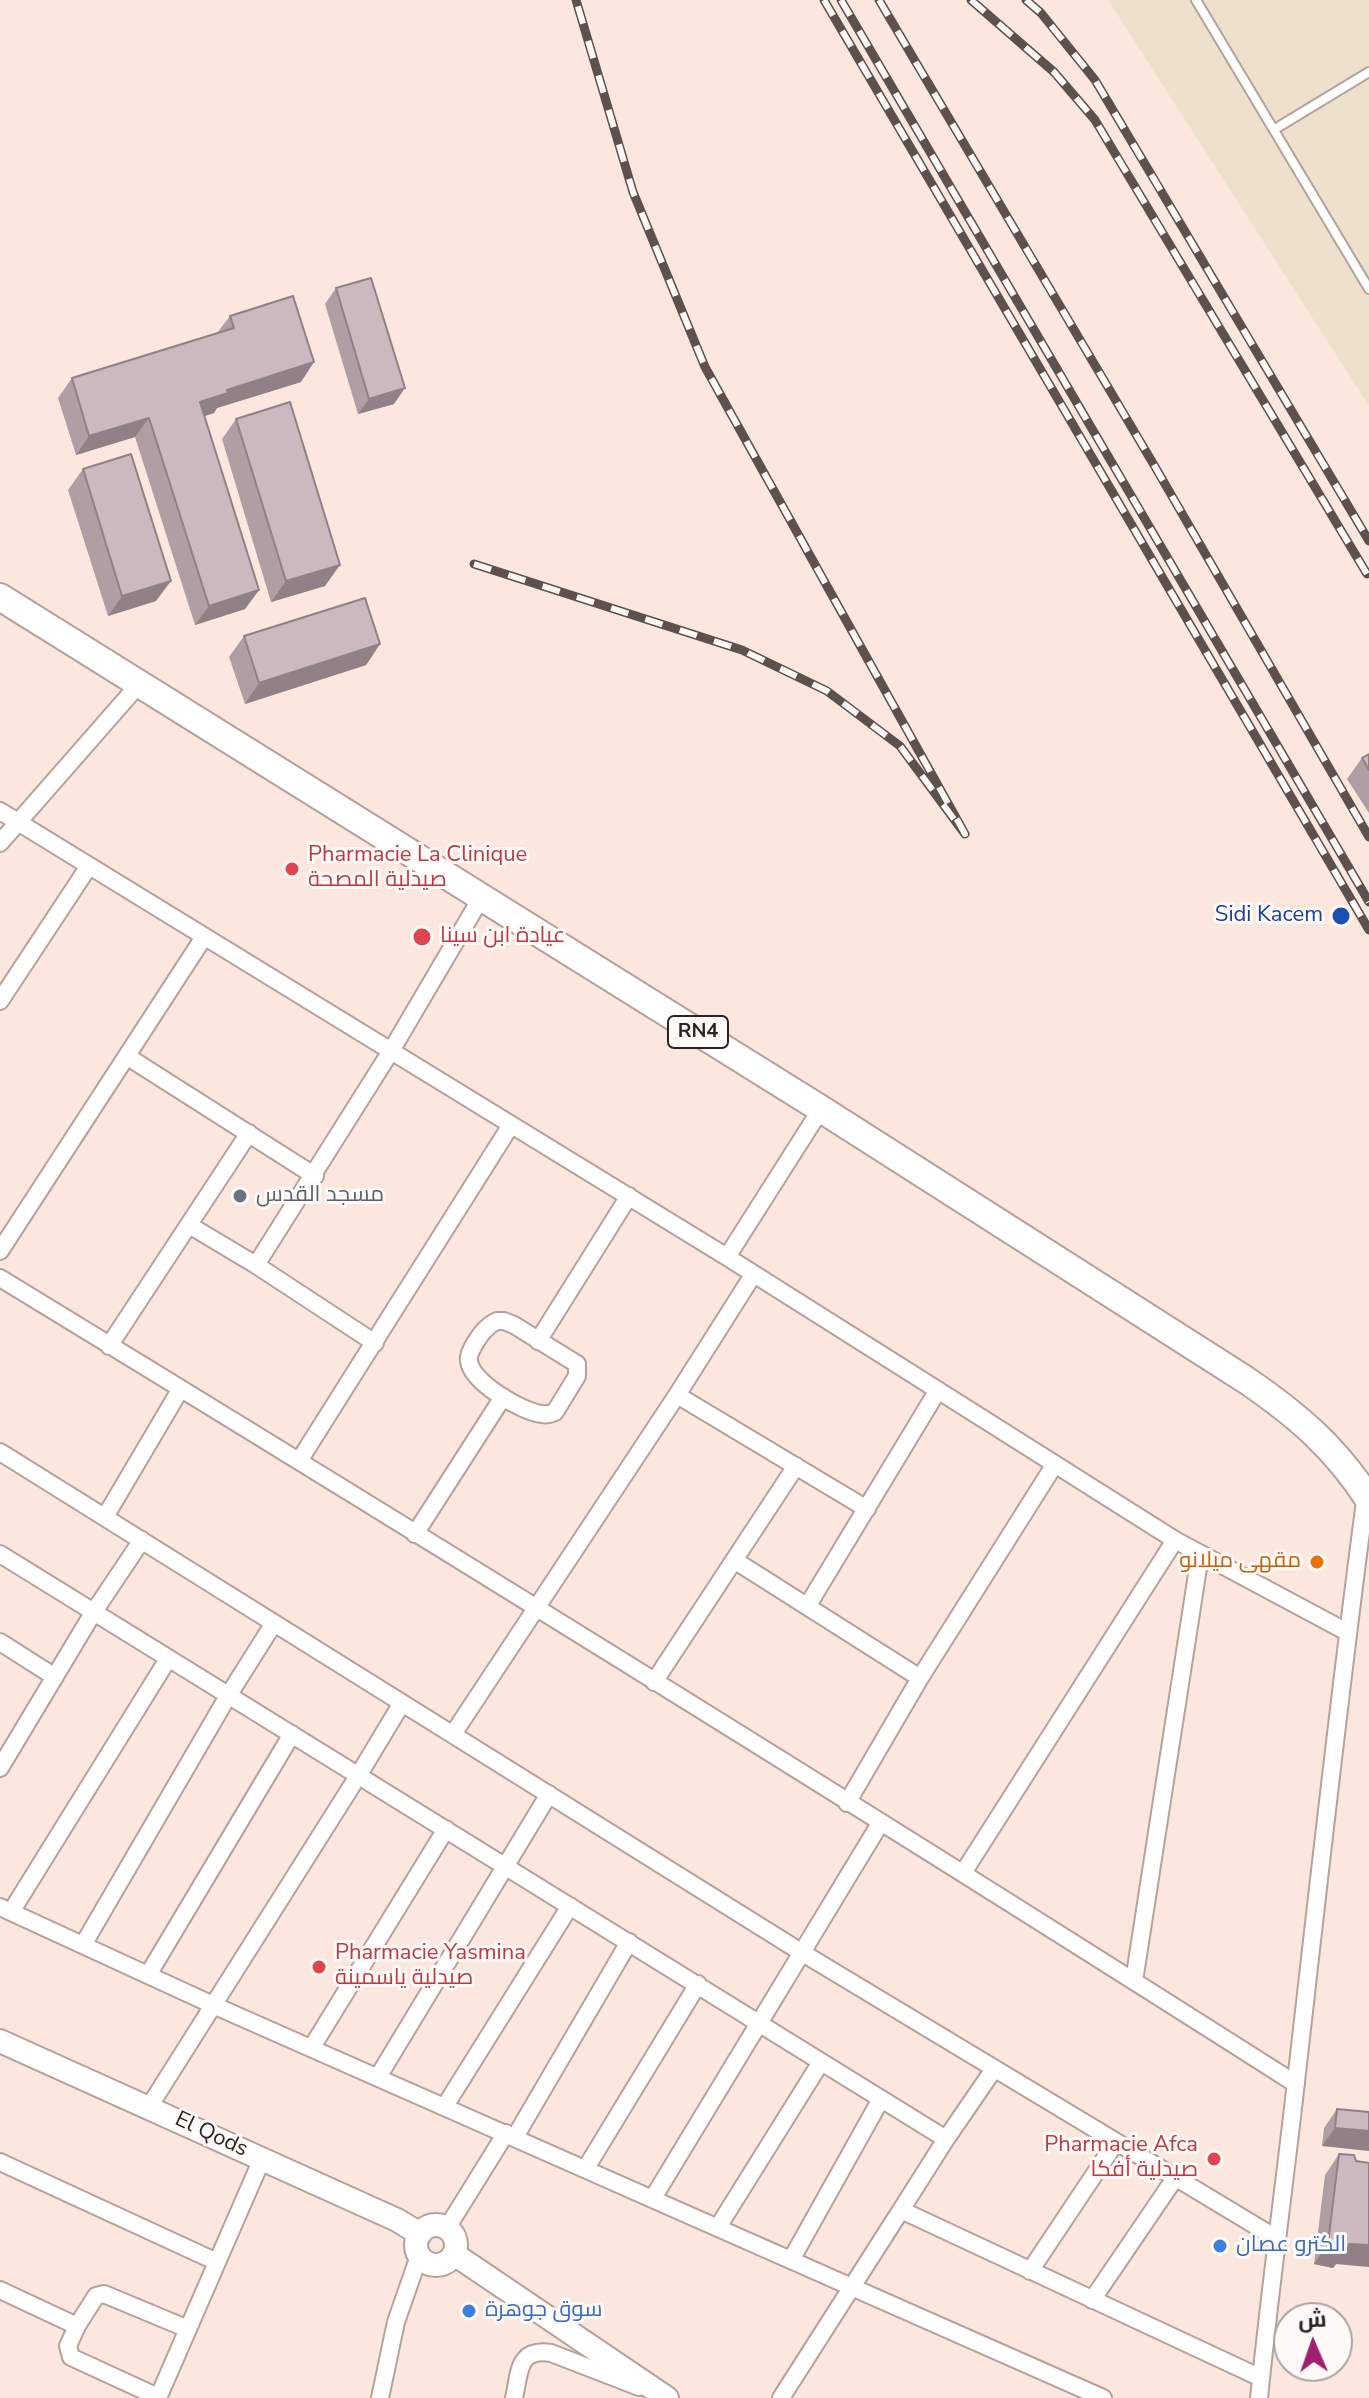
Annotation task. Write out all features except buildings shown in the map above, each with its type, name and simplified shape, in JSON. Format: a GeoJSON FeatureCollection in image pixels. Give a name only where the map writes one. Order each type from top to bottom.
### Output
{"type":"FeatureCollection","features":[{"type":"Feature","properties":{"kind":"main road","name":"RN4"},"geometry":{"type":"LineString","coordinates":[[0,597],[821,1109],[1270,1397],[1335,1453],[1367,1497]]}},
{"type":"Feature","properties":{"kind":"street"},"geometry":{"type":"LineString","coordinates":[[0,843],[140,683]]}},
{"type":"Feature","properties":{"kind":"street"},"geometry":{"type":"LineString","coordinates":[[0,811],[629,1196],[1175,1540],[1347,1632]]}},
{"type":"Feature","properties":{"kind":"street"},"geometry":{"type":"LineString","coordinates":[[0,1001],[89,866]]}},
{"type":"Feature","properties":{"kind":"street"},"geometry":{"type":"LineString","coordinates":[[256,1265],[315,1176],[481,898]]}},
{"type":"Feature","properties":{"kind":"street"},"geometry":{"type":"LineString","coordinates":[[0,1251],[204,937]]}},
{"type":"Feature","properties":{"kind":"street"},"geometry":{"type":"LineString","coordinates":[[128,1057],[315,1176]]}},
{"type":"Feature","properties":{"kind":"street"},"geometry":{"type":"LineString","coordinates":[[727,1257],[821,1109]]}},
{"type":"Feature","properties":{"kind":"street"},"geometry":{"type":"LineString","coordinates":[[299,1461],[511,1125]]}},
{"type":"Feature","properties":{"kind":"street"},"geometry":{"type":"LineString","coordinates":[[109,1346],[249,1133]]}},
{"type":"Feature","properties":{"kind":"street"},"geometry":{"type":"LineString","coordinates":[[538,1341],[629,1196]]}},
{"type":"Feature","properties":{"kind":"street"},"geometry":{"type":"LineString","coordinates":[[189,1225],[375,1343]]}},
{"type":"Feature","properties":{"kind":"street"},"geometry":{"type":"LineString","coordinates":[[453,1734],[753,1275]]}},
{"type":"Feature","properties":{"kind":"street"},"geometry":{"type":"LineString","coordinates":[[0,1278],[881,1822],[1296,2084]]}},
{"type":"Feature","properties":{"kind":"street"},"geometry":{"type":"LineString","coordinates":[[504,1321],[538,1341],[577,1364],[577,1376],[565,1398],[555,1412],[545,1414],[503,1397],[479,1380],[470,1365],[470,1353],[481,1333],[493,1323],[504,1321]]}},
{"type":"Feature","properties":{"kind":"street"},"geometry":{"type":"LineString","coordinates":[[105,1517],[180,1390]]}},
{"type":"Feature","properties":{"kind":"street"},"geometry":{"type":"LineString","coordinates":[[808,1605],[938,1390]]}},
{"type":"Feature","properties":{"kind":"street"},"geometry":{"type":"LineString","coordinates":[[677,1395],[867,1509]]}},
{"type":"Feature","properties":{"kind":"street"},"geometry":{"type":"LineString","coordinates":[[415,1534],[503,1397]]}},
{"type":"Feature","properties":{"kind":"street"},"geometry":{"type":"LineString","coordinates":[[0,1452],[801,1952],[1276,2238]]}},
{"type":"Feature","properties":{"kind":"street"},"geometry":{"type":"LineString","coordinates":[[847,1803],[920,1678],[1055,1464]]}},
{"type":"Feature","properties":{"kind":"street"},"geometry":{"type":"LineString","coordinates":[[654,1682],[796,1466]]}},
{"type":"Feature","properties":{"kind":"street"},"geometry":{"type":"LineString","coordinates":[[1259,2398],[1347,1632],[1367,1497]]}},
{"type":"Feature","properties":{"kind":"street"},"geometry":{"type":"LineString","coordinates":[[0,1768],[93,1613],[142,1540]]}},
{"type":"Feature","properties":{"kind":"street"},"geometry":{"type":"LineString","coordinates":[[963,1873],[1175,1540]]}},
{"type":"Feature","properties":{"kind":"street"},"geometry":{"type":"LineString","coordinates":[[0,1554],[946,2139]]}},
{"type":"Feature","properties":{"kind":"street"},"geometry":{"type":"LineString","coordinates":[[1134,1981],[1200,1555]]}},
{"type":"Feature","properties":{"kind":"street"},"geometry":{"type":"LineString","coordinates":[[734,1560],[920,1678]]}},
{"type":"Feature","properties":{"kind":"street"},"geometry":{"type":"LineString","coordinates":[[83,1945],[274,1623]]}},
{"type":"Feature","properties":{"kind":"street"},"geometry":{"type":"LineString","coordinates":[[0,1642],[55,1677]]}},
{"type":"Feature","properties":{"kind":"street"},"geometry":{"type":"LineString","coordinates":[[168,1659],[5,1910],[1103,2398]]}},
{"type":"Feature","properties":{"kind":"street"},"geometry":{"type":"LineString","coordinates":[[149,2107],[402,1703]]}},
{"type":"Feature","properties":{"kind":"street"},"geometry":{"type":"LineString","coordinates":[[0,1734],[16,1743]]}},
{"type":"Feature","properties":{"kind":"street"},"geometry":{"type":"LineString","coordinates":[[148,1975],[292,1734]]}},
{"type":"Feature","properties":{"kind":"street"},"geometry":{"type":"LineString","coordinates":[[378,2077],[549,1794]]}},
{"type":"Feature","properties":{"kind":"street"},"geometry":{"type":"LineString","coordinates":[[653,2198],[881,1822]]}},
{"type":"Feature","properties":{"kind":"street"},"geometry":{"type":"LineString","coordinates":[[312,2047],[446,1829]]}},
{"type":"Feature","properties":{"kind":"street"},"geometry":{"type":"LineString","coordinates":[[445,2106],[570,1906]]}},
{"type":"Feature","properties":{"kind":"street"},"geometry":{"type":"LineString","coordinates":[[447,2228],[511,2135],[629,1942]]}},
{"type":"Feature","properties":{"kind":"street"},"geometry":{"type":"LineString","coordinates":[[586,2168],[698,1984]]}},
{"type":"Feature","properties":{"kind":"street","name":"El Qods"},"geometry":{"type":"LineString","coordinates":[[0,2041],[397,2220],[420,2245]]}},
{"type":"Feature","properties":{"kind":"street"},"geometry":{"type":"LineString","coordinates":[[718,2227],[821,2062]]}},
{"type":"Feature","properties":{"kind":"street"},"geometry":{"type":"LineString","coordinates":[[781,2398],[994,2069]]}},
{"type":"Feature","properties":{"kind":"street"},"geometry":{"type":"LineString","coordinates":[[791,2260],[881,2099]]}},
{"type":"Feature","properties":{"kind":"street"},"geometry":{"type":"LineString","coordinates":[[1030,2271],[1116,2142]]}},
{"type":"Feature","properties":{"kind":"street"},"geometry":{"type":"LineString","coordinates":[[188,2329],[104,2294],[96,2296],[68,2346],[71,2357],[158,2397],[188,2329],[262,2159]]}},
{"type":"Feature","properties":{"kind":"street"},"geometry":{"type":"LineString","coordinates":[[0,2162],[217,2262]]}},
{"type":"Feature","properties":{"kind":"street"},"geometry":{"type":"LineString","coordinates":[[1092,2300],[1175,2178]]}},
{"type":"Feature","properties":{"kind":"street"},"geometry":{"type":"LineString","coordinates":[[901,2210],[1261,2378]]}},
{"type":"Feature","properties":{"kind":"street"},"geometry":{"type":"LineString","coordinates":[[380,2398],[396,2322],[420,2245],[433,2225],[447,2228],[455,2240],[454,2254],[437,2265],[430,2264],[420,2245]]}},
{"type":"Feature","properties":{"kind":"street"},"geometry":{"type":"LineString","coordinates":[[454,2254],[667,2398]]}},
{"type":"Feature","properties":{"kind":"street"},"geometry":{"type":"LineString","coordinates":[[0,2290],[77,2326]]}},
{"type":"Feature","properties":{"kind":"street"},"geometry":{"type":"LineString","coordinates":[[514,2398],[522,2364],[528,2355],[539,2352],[563,2358],[667,2398]]}},
{"type":"Feature","properties":{"kind":"lane"},"geometry":{"type":"LineString","coordinates":[[1196,0],[1369,289]]}},
{"type":"Feature","properties":{"kind":"lane"},"geometry":{"type":"LineString","coordinates":[[1275,129],[1369,72]]}},
{"type":"Feature","properties":{"kind":"shaded area"},"geometry":{"type":"Polygon","coordinates":[[[1108,0],[1369,0],[1369,406],[1108,0]]]}},
{"type":"Feature","properties":{"kind":"railway"},"geometry":{"type":"LineString","coordinates":[[474,564],[742,650],[827,691],[900,746],[965,834],[705,367],[633,192],[576,0]]}},
{"type":"Feature","properties":{"kind":"railway"},"geometry":{"type":"LineString","coordinates":[[824,0],[1369,930]]}},
{"type":"Feature","properties":{"kind":"railway"},"geometry":{"type":"LineString","coordinates":[[841,0],[1369,902]]}},
{"type":"Feature","properties":{"kind":"railway"},"geometry":{"type":"LineString","coordinates":[[879,0],[1369,837]]}},
{"type":"Feature","properties":{"kind":"railway"},"geometry":{"type":"LineString","coordinates":[[971,0],[1054,72],[1095,120],[1367,574]]}},
{"type":"Feature","properties":{"kind":"railway"},"geometry":{"type":"LineString","coordinates":[[1026,0],[1041,13],[1095,80],[1369,541]]}},
{"type":"Feature","properties":{"kind":"place","name":"Pharmacie La Clinique صيدلية المصحة"},"geometry":{"type":"Point","coordinates":[292,869]}},
{"type":"Feature","properties":{"kind":"place","name":"Sidi Kacem"},"geometry":{"type":"Point","coordinates":[1341,916]}},
{"type":"Feature","properties":{"kind":"place","name":"عيادة ابن سينا"},"geometry":{"type":"Point","coordinates":[422,937]}},
{"type":"Feature","properties":{"kind":"place","name":"مسجد القدس"},"geometry":{"type":"Point","coordinates":[240,1196]}},
{"type":"Feature","properties":{"kind":"place","name":"مقهى ميلانو"},"geometry":{"type":"Point","coordinates":[1317,1562]}},
{"type":"Feature","properties":{"kind":"place","name":"Pharmacie Yasmina صيدلية ياسمينة"},"geometry":{"type":"Point","coordinates":[319,1967]}},
{"type":"Feature","properties":{"kind":"place","name":"Pharmacie Afca صيدلية أفكا"},"geometry":{"type":"Point","coordinates":[1214,2159]}},
{"type":"Feature","properties":{"kind":"place","name":"الكترو عصان"},"geometry":{"type":"Point","coordinates":[1220,2246]}},
{"type":"Feature","properties":{"kind":"place","name":"سوق جوهرة"},"geometry":{"type":"Point","coordinates":[469,2311]}}]}
